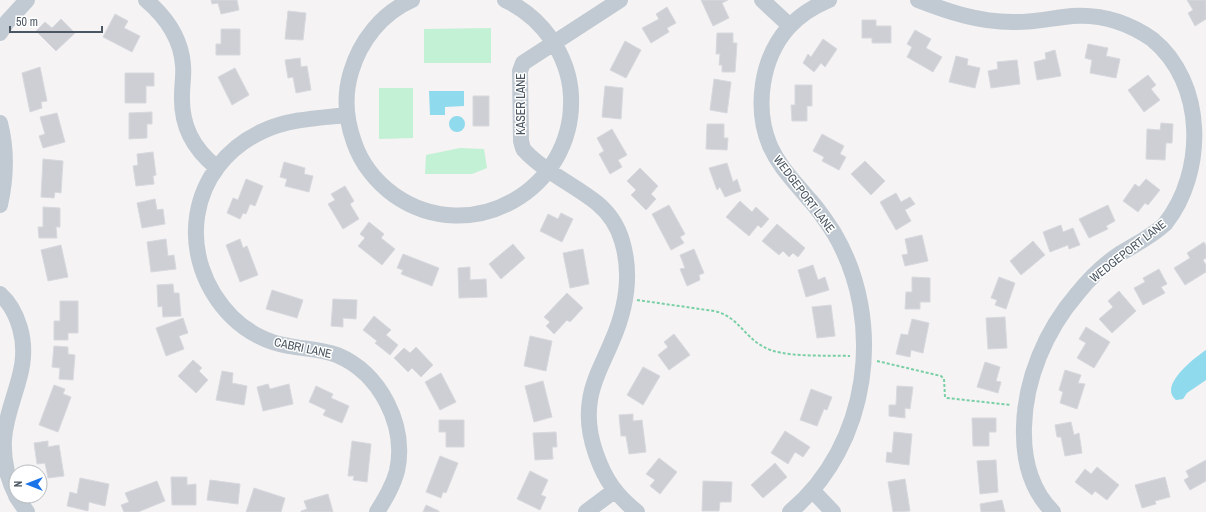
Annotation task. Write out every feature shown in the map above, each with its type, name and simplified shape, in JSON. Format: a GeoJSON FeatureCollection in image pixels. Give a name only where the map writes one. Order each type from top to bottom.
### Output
{"type":"FeatureCollection","features":[{"type":"Feature","properties":{"kind":"street"},"geometry":{"type":"LineString","coordinates":[[0,33],[7,22],[27,0]]}},
{"type":"Feature","properties":{"kind":"street"},"geometry":{"type":"LineString","coordinates":[[146,0],[162,15],[169,25],[178,44],[183,64],[182,105],[187,127],[192,140],[201,153],[216,167]]}},
{"type":"Feature","properties":{"kind":"street"},"geometry":{"type":"LineString","coordinates":[[412,0],[385,18],[372,31],[361,47],[353,65],[348,84],[346,104],[352,136],[360,157],[373,176],[399,198],[430,212],[464,215],[476,214],[498,208],[528,192],[548,170],[559,154],[567,131],[571,107],[569,82],[562,59],[554,42],[535,20],[520,8],[505,0]]}},
{"type":"Feature","properties":{"kind":"street","name":"KASER LANE"},"geometry":{"type":"LineString","coordinates":[[548,170],[524,150],[522,146],[520,70],[523,63],[620,0]]}},
{"type":"Feature","properties":{"kind":"street"},"geometry":{"type":"LineString","coordinates":[[762,0],[790,26]]}},
{"type":"Feature","properties":{"kind":"street","name":"WEDGEPORT LANE"},"geometry":{"type":"LineString","coordinates":[[790,512],[812,490],[841,446],[858,401],[864,352],[864,326],[862,311],[855,280],[844,250],[826,221],[808,197],[782,168],[775,156],[765,130],[761,106],[763,82],[770,60],[782,36],[790,26],[807,12],[829,0]]}},
{"type":"Feature","properties":{"kind":"street","name":"WEDGEPORT LANE"},"geometry":{"type":"LineString","coordinates":[[918,0],[950,12],[984,20],[1026,22],[1086,16],[1100,17],[1123,23],[1150,38],[1172,56],[1187,79],[1196,103],[1201,129],[1200,156],[1198,168],[1187,195],[1164,225],[1153,234],[1117,256],[1096,273],[1078,292],[1057,321],[1035,368],[1025,407],[1024,446],[1026,461],[1035,488],[1053,512]]}},
{"type":"Feature","properties":{"kind":"street","name":"CABRI LANE"},"geometry":{"type":"LineString","coordinates":[[347,115],[304,120],[276,126],[264,130],[238,146],[216,167],[207,185],[197,219],[196,230],[198,257],[207,283],[220,303],[233,318],[259,336],[287,346],[317,350],[336,355],[344,359],[363,371],[384,395],[392,415],[398,438],[398,457],[397,470],[392,485],[377,512]]}},
{"type":"Feature","properties":{"kind":"street"},"geometry":{"type":"LineString","coordinates":[[0,123],[4,141],[5,161],[4,186],[0,205]]}},
{"type":"Feature","properties":{"kind":"street"},"geometry":{"type":"LineString","coordinates":[[548,170],[564,179],[598,204],[615,224],[622,239],[627,268],[624,307],[612,342],[598,370],[591,394],[589,409],[592,440],[601,468],[614,490],[637,512]]}},
{"type":"Feature","properties":{"kind":"street"},"geometry":{"type":"LineString","coordinates":[[0,294],[13,310],[18,320],[24,344],[22,368],[8,416],[4,438],[5,466],[8,476]]}},
{"type":"Feature","properties":{"kind":"street"},"geometry":{"type":"LineString","coordinates":[[586,512],[614,490]]}},
{"type":"Feature","properties":{"kind":"street"},"geometry":{"type":"LineString","coordinates":[[812,490],[833,512]]}},
{"type":"Feature","properties":{"kind":"path"},"geometry":{"type":"LineString","coordinates":[[636,300],[714,311],[724,314],[738,323],[758,344],[770,350],[789,354],[852,356]]}},
{"type":"Feature","properties":{"kind":"path"},"geometry":{"type":"LineString","coordinates":[[876,360],[941,376],[944,379],[946,398],[1013,406]]}},
{"type":"Feature","properties":{"kind":"green space"},"geometry":{"type":"Polygon","coordinates":[[[491,28],[491,63],[424,63],[424,29],[491,28]]]}},
{"type":"Feature","properties":{"kind":"green space"},"geometry":{"type":"Polygon","coordinates":[[[379,88],[413,88],[413,138],[379,139],[379,88]]]}},
{"type":"Feature","properties":{"kind":"green space"},"geometry":{"type":"Polygon","coordinates":[[[460,148],[484,149],[487,168],[472,174],[425,174],[426,155],[460,148]]]}},
{"type":"Feature","properties":{"kind":"water"},"geometry":{"type":"Polygon","coordinates":[[[429,91],[464,91],[464,106],[445,107],[445,115],[430,115],[429,91]]]}},
{"type":"Feature","properties":{"kind":"water"},"geometry":{"type":"Polygon","coordinates":[[[457,116],[464,121],[465,124],[460,131],[457,132],[450,127],[449,124],[454,117],[457,116]]]}},
{"type":"Feature","properties":{"kind":"water"},"geometry":{"type":"Polygon","coordinates":[[[1206,350],[1206,380],[1187,393],[1183,399],[1176,400],[1172,394],[1171,387],[1174,380],[1186,366],[1206,350]]]}},
{"type":"Feature","properties":{"kind":"building"},"geometry":{"type":"Polygon","coordinates":[[[211,0],[237,0],[239,10],[221,14],[218,3],[212,4],[211,0]]]}},
{"type":"Feature","properties":{"kind":"building"},"geometry":{"type":"Polygon","coordinates":[[[701,0],[728,0],[722,3],[729,18],[713,26],[701,0]]]}},
{"type":"Feature","properties":{"kind":"building"},"geometry":{"type":"Polygon","coordinates":[[[1187,0],[1206,0],[1206,19],[1195,26],[1188,13],[1193,10],[1187,0]]]}},
{"type":"Feature","properties":{"kind":"building"},"geometry":{"type":"Polygon","coordinates":[[[667,7],[676,23],[667,28],[669,32],[651,43],[642,28],[659,19],[656,14],[667,7]]]}},
{"type":"Feature","properties":{"kind":"building"},"geometry":{"type":"Polygon","coordinates":[[[288,11],[306,13],[303,40],[285,39],[288,11]]]}},
{"type":"Feature","properties":{"kind":"building"},"geometry":{"type":"Polygon","coordinates":[[[115,14],[128,21],[124,28],[140,36],[132,52],[103,37],[115,14]]]}},
{"type":"Feature","properties":{"kind":"building"},"geometry":{"type":"Polygon","coordinates":[[[61,19],[75,33],[56,51],[36,31],[45,22],[52,28],[61,19]]]}},
{"type":"Feature","properties":{"kind":"building"},"geometry":{"type":"Polygon","coordinates":[[[862,20],[876,20],[876,26],[891,26],[891,43],[872,43],[872,38],[862,38],[862,20]]]}},
{"type":"Feature","properties":{"kind":"building"},"geometry":{"type":"Polygon","coordinates":[[[221,29],[240,29],[240,55],[216,55],[216,44],[221,44],[221,29]]]}},
{"type":"Feature","properties":{"kind":"building"},"geometry":{"type":"Polygon","coordinates":[[[915,30],[931,39],[926,48],[942,57],[933,72],[907,57],[912,47],[907,44],[915,30]]]}},
{"type":"Feature","properties":{"kind":"building"},"geometry":{"type":"Polygon","coordinates":[[[717,33],[733,33],[733,43],[737,43],[735,72],[722,72],[722,65],[719,65],[720,54],[716,54],[717,33]]]}},
{"type":"Feature","properties":{"kind":"building"},"geometry":{"type":"Polygon","coordinates":[[[823,39],[837,49],[825,67],[821,63],[814,72],[803,63],[808,54],[811,57],[823,39]]]}},
{"type":"Feature","properties":{"kind":"building"},"geometry":{"type":"Polygon","coordinates":[[[625,41],[641,50],[626,78],[610,70],[625,41]]]}},
{"type":"Feature","properties":{"kind":"building"},"geometry":{"type":"Polygon","coordinates":[[[1088,44],[1108,48],[1106,56],[1120,59],[1116,78],[1090,73],[1092,60],[1085,58],[1088,44]]]}},
{"type":"Feature","properties":{"kind":"building"},"geometry":{"type":"Polygon","coordinates":[[[1055,50],[1061,76],[1037,80],[1034,62],[1046,59],[1045,53],[1055,50]]]}},
{"type":"Feature","properties":{"kind":"building"},"geometry":{"type":"Polygon","coordinates":[[[956,56],[968,59],[967,65],[980,68],[975,88],[949,82],[956,56]]]}},
{"type":"Feature","properties":{"kind":"building"},"geometry":{"type":"Polygon","coordinates":[[[300,58],[301,67],[307,66],[311,90],[296,93],[293,77],[288,78],[285,60],[300,58]]]}},
{"type":"Feature","properties":{"kind":"building"},"geometry":{"type":"Polygon","coordinates":[[[1017,60],[1020,84],[991,88],[988,71],[998,69],[997,62],[1017,60]]]}},
{"type":"Feature","properties":{"kind":"building"},"geometry":{"type":"Polygon","coordinates":[[[40,67],[47,101],[41,102],[42,108],[30,112],[22,73],[40,67]]]}},
{"type":"Feature","properties":{"kind":"building"},"geometry":{"type":"Polygon","coordinates":[[[235,68],[249,95],[232,105],[218,77],[235,68]]]}},
{"type":"Feature","properties":{"kind":"building"},"geometry":{"type":"Polygon","coordinates":[[[125,73],[154,73],[154,86],[146,86],[146,103],[125,103],[125,73]]]}},
{"type":"Feature","properties":{"kind":"building"},"geometry":{"type":"Polygon","coordinates":[[[1148,75],[1156,85],[1151,89],[1160,100],[1144,112],[1128,90],[1148,75]]]}},
{"type":"Feature","properties":{"kind":"building"},"geometry":{"type":"Polygon","coordinates":[[[714,79],[731,82],[727,113],[710,110],[714,79]]]}},
{"type":"Feature","properties":{"kind":"building"},"geometry":{"type":"Polygon","coordinates":[[[795,85],[812,85],[812,106],[807,106],[807,121],[792,121],[791,105],[795,105],[795,85]]]}},
{"type":"Feature","properties":{"kind":"building"},"geometry":{"type":"Polygon","coordinates":[[[605,86],[623,88],[621,119],[602,117],[605,86]]]}},
{"type":"Feature","properties":{"kind":"building"},"geometry":{"type":"Polygon","coordinates":[[[473,96],[489,96],[489,126],[473,126],[473,96]]]}},
{"type":"Feature","properties":{"kind":"building"},"geometry":{"type":"Polygon","coordinates":[[[152,112],[152,124],[147,124],[147,138],[129,139],[129,113],[152,112]]]}},
{"type":"Feature","properties":{"kind":"building"},"geometry":{"type":"Polygon","coordinates":[[[57,113],[65,142],[43,148],[39,136],[45,134],[40,117],[57,113]]]}},
{"type":"Feature","properties":{"kind":"building"},"geometry":{"type":"Polygon","coordinates":[[[1161,123],[1173,124],[1172,143],[1166,143],[1165,160],[1146,159],[1147,129],[1160,130],[1161,123]]]}},
{"type":"Feature","properties":{"kind":"building"},"geometry":{"type":"Polygon","coordinates":[[[707,124],[724,124],[724,138],[728,138],[727,150],[706,149],[707,124]]]}},
{"type":"Feature","properties":{"kind":"building"},"geometry":{"type":"Polygon","coordinates":[[[612,129],[627,155],[618,160],[622,167],[610,174],[599,154],[604,151],[597,138],[612,129]]]}},
{"type":"Feature","properties":{"kind":"building"},"geometry":{"type":"Polygon","coordinates":[[[822,134],[844,146],[840,154],[846,157],[839,170],[822,161],[824,157],[813,151],[822,134]]]}},
{"type":"Feature","properties":{"kind":"building"},"geometry":{"type":"Polygon","coordinates":[[[153,152],[156,175],[153,176],[154,184],[136,186],[133,166],[138,165],[137,154],[153,152]]]}},
{"type":"Feature","properties":{"kind":"building"},"geometry":{"type":"Polygon","coordinates":[[[43,159],[63,161],[61,193],[55,192],[54,198],[41,197],[43,159]]]}},
{"type":"Feature","properties":{"kind":"building"},"geometry":{"type":"Polygon","coordinates":[[[865,161],[885,181],[871,195],[851,174],[865,161]]]}},
{"type":"Feature","properties":{"kind":"building"},"geometry":{"type":"Polygon","coordinates":[[[284,162],[305,168],[304,174],[313,176],[309,192],[285,186],[287,179],[280,177],[284,162]]]}},
{"type":"Feature","properties":{"kind":"building"},"geometry":{"type":"Polygon","coordinates":[[[727,163],[733,182],[737,179],[741,191],[725,197],[720,187],[717,190],[709,168],[727,163]]]}},
{"type":"Feature","properties":{"kind":"building"},"geometry":{"type":"Polygon","coordinates":[[[640,168],[658,186],[651,194],[656,199],[646,210],[631,195],[636,190],[627,181],[640,168]]]}},
{"type":"Feature","properties":{"kind":"building"},"geometry":{"type":"Polygon","coordinates":[[[246,179],[263,186],[255,206],[250,204],[246,214],[243,213],[240,219],[227,213],[233,198],[238,200],[246,179]]]}},
{"type":"Feature","properties":{"kind":"building"},"geometry":{"type":"Polygon","coordinates":[[[1146,179],[1160,190],[1148,205],[1145,203],[1138,212],[1123,201],[1135,184],[1139,187],[1146,179]]]}},
{"type":"Feature","properties":{"kind":"building"},"geometry":{"type":"Polygon","coordinates":[[[345,186],[354,201],[350,204],[359,219],[343,229],[328,204],[335,200],[331,194],[345,186]]]}},
{"type":"Feature","properties":{"kind":"building"},"geometry":{"type":"Polygon","coordinates":[[[896,193],[901,202],[910,197],[915,204],[905,210],[911,221],[896,230],[880,202],[896,193]]]}},
{"type":"Feature","properties":{"kind":"building"},"geometry":{"type":"Polygon","coordinates":[[[155,199],[157,210],[163,209],[165,224],[142,228],[137,203],[155,199]]]}},
{"type":"Feature","properties":{"kind":"building"},"geometry":{"type":"Polygon","coordinates":[[[740,201],[752,212],[756,207],[769,219],[761,228],[758,225],[749,236],[726,217],[740,201]]]}},
{"type":"Feature","properties":{"kind":"building"},"geometry":{"type":"Polygon","coordinates":[[[669,205],[685,234],[680,237],[684,243],[671,250],[652,214],[669,205]]]}},
{"type":"Feature","properties":{"kind":"building"},"geometry":{"type":"Polygon","coordinates":[[[1108,205],[1115,221],[1106,226],[1108,229],[1089,238],[1079,219],[1108,205]]]}},
{"type":"Feature","properties":{"kind":"building"},"geometry":{"type":"Polygon","coordinates":[[[43,207],[60,208],[60,227],[56,227],[57,238],[39,238],[38,227],[43,227],[43,207]]]}},
{"type":"Feature","properties":{"kind":"building"},"geometry":{"type":"Polygon","coordinates":[[[561,213],[573,219],[562,242],[540,231],[548,214],[558,219],[561,213]]]}},
{"type":"Feature","properties":{"kind":"building"},"geometry":{"type":"Polygon","coordinates":[[[369,222],[384,234],[381,238],[395,249],[382,265],[358,246],[365,238],[360,234],[369,222]]]}},
{"type":"Feature","properties":{"kind":"building"},"geometry":{"type":"Polygon","coordinates":[[[777,224],[805,248],[798,257],[793,253],[789,257],[783,251],[779,255],[762,241],[777,224]]]}},
{"type":"Feature","properties":{"kind":"building"},"geometry":{"type":"Polygon","coordinates":[[[1061,225],[1063,232],[1073,228],[1080,245],[1069,249],[1068,245],[1050,252],[1043,232],[1061,225]]]}},
{"type":"Feature","properties":{"kind":"building"},"geometry":{"type":"Polygon","coordinates":[[[922,235],[928,261],[905,266],[902,255],[908,254],[905,239],[922,235]]]}},
{"type":"Feature","properties":{"kind":"building"},"geometry":{"type":"Polygon","coordinates":[[[166,239],[168,256],[174,255],[176,269],[151,272],[147,242],[166,239]]]}},
{"type":"Feature","properties":{"kind":"building"},"geometry":{"type":"Polygon","coordinates":[[[240,239],[243,248],[247,246],[258,275],[240,282],[226,245],[240,239]]]}},
{"type":"Feature","properties":{"kind":"building"},"geometry":{"type":"Polygon","coordinates":[[[1033,241],[1045,255],[1021,275],[1010,261],[1033,241]]]}},
{"type":"Feature","properties":{"kind":"building"},"geometry":{"type":"Polygon","coordinates":[[[1204,242],[1206,246],[1206,258],[1203,260],[1206,265],[1206,272],[1185,285],[1174,268],[1190,258],[1187,253],[1204,242]]]}},
{"type":"Feature","properties":{"kind":"building"},"geometry":{"type":"Polygon","coordinates":[[[513,244],[525,258],[501,279],[489,264],[513,244]]]}},
{"type":"Feature","properties":{"kind":"building"},"geometry":{"type":"Polygon","coordinates":[[[61,245],[68,277],[48,281],[41,250],[61,245]]]}},
{"type":"Feature","properties":{"kind":"building"},"geometry":{"type":"Polygon","coordinates":[[[583,249],[589,284],[570,288],[563,253],[583,249]]]}},
{"type":"Feature","properties":{"kind":"building"},"geometry":{"type":"Polygon","coordinates":[[[694,249],[704,273],[699,275],[700,280],[687,286],[680,269],[685,268],[680,255],[694,249]]]}},
{"type":"Feature","properties":{"kind":"building"},"geometry":{"type":"Polygon","coordinates":[[[403,254],[439,268],[432,286],[401,274],[403,270],[397,268],[403,254]]]}},
{"type":"Feature","properties":{"kind":"building"},"geometry":{"type":"Polygon","coordinates":[[[813,265],[818,280],[825,277],[829,290],[806,297],[798,270],[813,265]]]}},
{"type":"Feature","properties":{"kind":"building"},"geometry":{"type":"Polygon","coordinates":[[[470,267],[470,280],[486,279],[487,297],[459,298],[458,268],[470,267]]]}},
{"type":"Feature","properties":{"kind":"building"},"geometry":{"type":"Polygon","coordinates":[[[1159,269],[1167,284],[1161,287],[1165,293],[1143,305],[1134,288],[1145,282],[1143,278],[1159,269]]]}},
{"type":"Feature","properties":{"kind":"building"},"geometry":{"type":"Polygon","coordinates":[[[912,277],[930,278],[930,302],[920,302],[920,309],[905,309],[906,292],[912,292],[912,277]]]}},
{"type":"Feature","properties":{"kind":"building"},"geometry":{"type":"Polygon","coordinates":[[[999,277],[1015,283],[1006,309],[995,305],[997,300],[991,298],[999,277]]]}},
{"type":"Feature","properties":{"kind":"building"},"geometry":{"type":"Polygon","coordinates":[[[173,284],[174,293],[179,293],[181,316],[163,317],[162,306],[158,307],[157,285],[173,284]]]}},
{"type":"Feature","properties":{"kind":"building"},"geometry":{"type":"Polygon","coordinates":[[[272,290],[303,300],[297,318],[266,309],[272,290]]]}},
{"type":"Feature","properties":{"kind":"building"},"geometry":{"type":"Polygon","coordinates":[[[1119,291],[1136,311],[1112,333],[1099,319],[1113,307],[1108,301],[1119,291]]]}},
{"type":"Feature","properties":{"kind":"building"},"geometry":{"type":"Polygon","coordinates":[[[567,293],[583,308],[570,322],[567,320],[554,334],[546,326],[550,322],[544,317],[567,293]]]}},
{"type":"Feature","properties":{"kind":"building"},"geometry":{"type":"Polygon","coordinates":[[[333,299],[357,300],[356,319],[343,318],[343,327],[331,326],[333,299]]]}},
{"type":"Feature","properties":{"kind":"building"},"geometry":{"type":"Polygon","coordinates":[[[60,301],[78,301],[78,333],[68,333],[68,340],[54,340],[54,321],[60,321],[60,301]]]}},
{"type":"Feature","properties":{"kind":"building"},"geometry":{"type":"Polygon","coordinates":[[[831,305],[835,336],[817,338],[812,307],[831,305]]]}},
{"type":"Feature","properties":{"kind":"building"},"geometry":{"type":"Polygon","coordinates":[[[374,316],[391,330],[386,335],[398,345],[390,355],[375,343],[377,341],[363,330],[374,316]]]}},
{"type":"Feature","properties":{"kind":"building"},"geometry":{"type":"Polygon","coordinates":[[[1005,317],[1007,348],[988,349],[986,318],[1005,317]]]}},
{"type":"Feature","properties":{"kind":"building"},"geometry":{"type":"Polygon","coordinates":[[[183,318],[188,333],[179,336],[184,349],[166,356],[156,328],[183,318]]]}},
{"type":"Feature","properties":{"kind":"building"},"geometry":{"type":"Polygon","coordinates":[[[912,319],[929,323],[923,353],[911,350],[910,357],[896,354],[901,334],[908,335],[912,319]]]}},
{"type":"Feature","properties":{"kind":"building"},"geometry":{"type":"Polygon","coordinates":[[[1086,327],[1110,342],[1094,368],[1077,358],[1086,343],[1079,339],[1086,327]]]}},
{"type":"Feature","properties":{"kind":"building"},"geometry":{"type":"Polygon","coordinates":[[[674,334],[690,355],[669,370],[658,355],[668,347],[664,342],[674,334]]]}},
{"type":"Feature","properties":{"kind":"building"},"geometry":{"type":"Polygon","coordinates":[[[530,336],[552,341],[546,371],[524,366],[530,336]]]}},
{"type":"Feature","properties":{"kind":"building"},"geometry":{"type":"Polygon","coordinates":[[[54,346],[68,347],[68,354],[75,355],[73,380],[59,379],[60,368],[52,367],[54,346]]]}},
{"type":"Feature","properties":{"kind":"building"},"geometry":{"type":"Polygon","coordinates":[[[416,347],[433,365],[421,377],[412,368],[408,372],[394,358],[404,348],[410,353],[416,347]]]}},
{"type":"Feature","properties":{"kind":"building"},"geometry":{"type":"Polygon","coordinates":[[[193,360],[202,368],[199,371],[208,380],[196,393],[178,376],[193,360]]]}},
{"type":"Feature","properties":{"kind":"building"},"geometry":{"type":"Polygon","coordinates":[[[985,362],[1000,367],[996,381],[1001,382],[998,393],[977,387],[985,362]]]}},
{"type":"Feature","properties":{"kind":"building"},"geometry":{"type":"Polygon","coordinates":[[[643,367],[660,376],[643,405],[627,395],[643,367]]]}},
{"type":"Feature","properties":{"kind":"building"},"geometry":{"type":"Polygon","coordinates":[[[1065,370],[1081,375],[1078,383],[1085,384],[1077,409],[1060,403],[1063,392],[1059,390],[1065,370]]]}},
{"type":"Feature","properties":{"kind":"building"},"geometry":{"type":"Polygon","coordinates":[[[222,371],[233,373],[232,383],[247,386],[244,405],[216,400],[222,371]]]}},
{"type":"Feature","properties":{"kind":"building"},"geometry":{"type":"Polygon","coordinates":[[[441,373],[456,402],[440,410],[425,382],[441,373]]]}},
{"type":"Feature","properties":{"kind":"building"},"geometry":{"type":"Polygon","coordinates":[[[543,381],[552,417],[534,422],[525,386],[543,381]]]}},
{"type":"Feature","properties":{"kind":"building"},"geometry":{"type":"Polygon","coordinates":[[[268,384],[270,389],[289,384],[293,404],[263,411],[257,387],[268,384]]]}},
{"type":"Feature","properties":{"kind":"building"},"geometry":{"type":"Polygon","coordinates":[[[54,385],[65,389],[63,394],[71,397],[58,432],[39,425],[54,385]]]}},
{"type":"Feature","properties":{"kind":"building"},"geometry":{"type":"Polygon","coordinates":[[[316,386],[333,394],[331,398],[349,406],[342,423],[323,415],[326,410],[309,402],[316,386]]]}},
{"type":"Feature","properties":{"kind":"building"},"geometry":{"type":"Polygon","coordinates":[[[897,386],[913,387],[910,409],[905,408],[905,418],[889,416],[889,405],[896,405],[897,386]]]}},
{"type":"Feature","properties":{"kind":"building"},"geometry":{"type":"Polygon","coordinates":[[[811,389],[832,397],[827,410],[824,409],[817,426],[800,420],[811,389]]]}},
{"type":"Feature","properties":{"kind":"building"},"geometry":{"type":"Polygon","coordinates":[[[633,414],[633,421],[642,420],[646,452],[629,454],[626,436],[621,436],[619,415],[633,414]]]}},
{"type":"Feature","properties":{"kind":"building"},"geometry":{"type":"Polygon","coordinates":[[[972,418],[996,418],[996,432],[989,432],[989,446],[973,446],[972,418]]]}},
{"type":"Feature","properties":{"kind":"building"},"geometry":{"type":"Polygon","coordinates":[[[439,420],[464,420],[464,447],[446,447],[446,432],[439,432],[439,420]]]}},
{"type":"Feature","properties":{"kind":"building"},"geometry":{"type":"Polygon","coordinates":[[[1071,422],[1074,435],[1079,433],[1082,453],[1065,456],[1061,437],[1057,437],[1055,425],[1071,422]]]}},
{"type":"Feature","properties":{"kind":"building"},"geometry":{"type":"Polygon","coordinates":[[[785,431],[810,447],[803,457],[795,452],[788,464],[771,453],[785,431]]]}},
{"type":"Feature","properties":{"kind":"building"},"geometry":{"type":"Polygon","coordinates":[[[556,432],[557,447],[552,447],[553,459],[535,460],[533,433],[556,432]]]}},
{"type":"Feature","properties":{"kind":"building"},"geometry":{"type":"Polygon","coordinates":[[[894,432],[912,434],[909,465],[886,462],[887,452],[892,453],[894,432]]]}},
{"type":"Feature","properties":{"kind":"building"},"geometry":{"type":"Polygon","coordinates":[[[48,441],[48,447],[59,445],[64,476],[48,478],[48,464],[37,464],[34,443],[48,441]]]}},
{"type":"Feature","properties":{"kind":"building"},"geometry":{"type":"Polygon","coordinates":[[[352,441],[371,444],[367,482],[353,480],[354,476],[348,476],[352,441]]]}},
{"type":"Feature","properties":{"kind":"building"},"geometry":{"type":"Polygon","coordinates":[[[440,456],[458,463],[446,493],[443,492],[441,498],[426,492],[440,456]]]}},
{"type":"Feature","properties":{"kind":"building"},"geometry":{"type":"Polygon","coordinates":[[[659,458],[677,472],[660,494],[650,486],[655,480],[646,474],[659,458]]]}},
{"type":"Feature","properties":{"kind":"building"},"geometry":{"type":"Polygon","coordinates":[[[996,460],[998,492],[980,494],[977,461],[996,460]]]}},
{"type":"Feature","properties":{"kind":"building"},"geometry":{"type":"Polygon","coordinates":[[[1206,460],[1206,481],[1190,490],[1184,480],[1189,477],[1186,471],[1206,460]]]}},
{"type":"Feature","properties":{"kind":"building"},"geometry":{"type":"Polygon","coordinates":[[[775,463],[787,477],[763,498],[751,485],[775,463]]]}},
{"type":"Feature","properties":{"kind":"building"},"geometry":{"type":"Polygon","coordinates":[[[1097,467],[1119,485],[1107,500],[1095,491],[1092,495],[1075,482],[1085,469],[1091,474],[1097,467]]]}},
{"type":"Feature","properties":{"kind":"building"},"geometry":{"type":"Polygon","coordinates":[[[530,471],[548,480],[541,495],[546,497],[540,510],[517,499],[530,471]]]}},
{"type":"Feature","properties":{"kind":"building"},"geometry":{"type":"Polygon","coordinates":[[[171,477],[187,477],[187,485],[196,484],[196,505],[172,505],[171,477]]]}},
{"type":"Feature","properties":{"kind":"building"},"geometry":{"type":"Polygon","coordinates":[[[1165,477],[1170,497],[1155,501],[1156,504],[1142,508],[1135,485],[1165,477]]]}},
{"type":"Feature","properties":{"kind":"building"},"geometry":{"type":"Polygon","coordinates":[[[80,478],[109,484],[105,506],[89,502],[88,511],[67,506],[70,492],[77,494],[80,478]]]}},
{"type":"Feature","properties":{"kind":"building"},"geometry":{"type":"Polygon","coordinates":[[[905,479],[910,511],[893,512],[888,482],[905,479]]]}},
{"type":"Feature","properties":{"kind":"building"},"geometry":{"type":"Polygon","coordinates":[[[210,480],[240,484],[238,504],[207,500],[210,480]]]}},
{"type":"Feature","properties":{"kind":"building"},"geometry":{"type":"Polygon","coordinates":[[[157,481],[165,501],[138,512],[124,512],[121,505],[129,502],[125,493],[157,481]]]}},
{"type":"Feature","properties":{"kind":"building"},"geometry":{"type":"Polygon","coordinates":[[[703,481],[732,482],[731,502],[720,502],[719,511],[702,511],[703,481]]]}},
{"type":"Feature","properties":{"kind":"building"},"geometry":{"type":"Polygon","coordinates":[[[254,488],[285,498],[281,512],[246,512],[254,488]]]}},
{"type":"Feature","properties":{"kind":"building"},"geometry":{"type":"Polygon","coordinates":[[[328,494],[333,512],[301,512],[307,509],[304,501],[328,494]]]}},
{"type":"Feature","properties":{"kind":"building"},"geometry":{"type":"Polygon","coordinates":[[[1002,500],[1005,512],[981,512],[980,504],[1002,500]]]}},
{"type":"Feature","properties":{"kind":"building"},"geometry":{"type":"Polygon","coordinates":[[[426,505],[439,511],[439,512],[423,512],[426,505]]]}}]}
